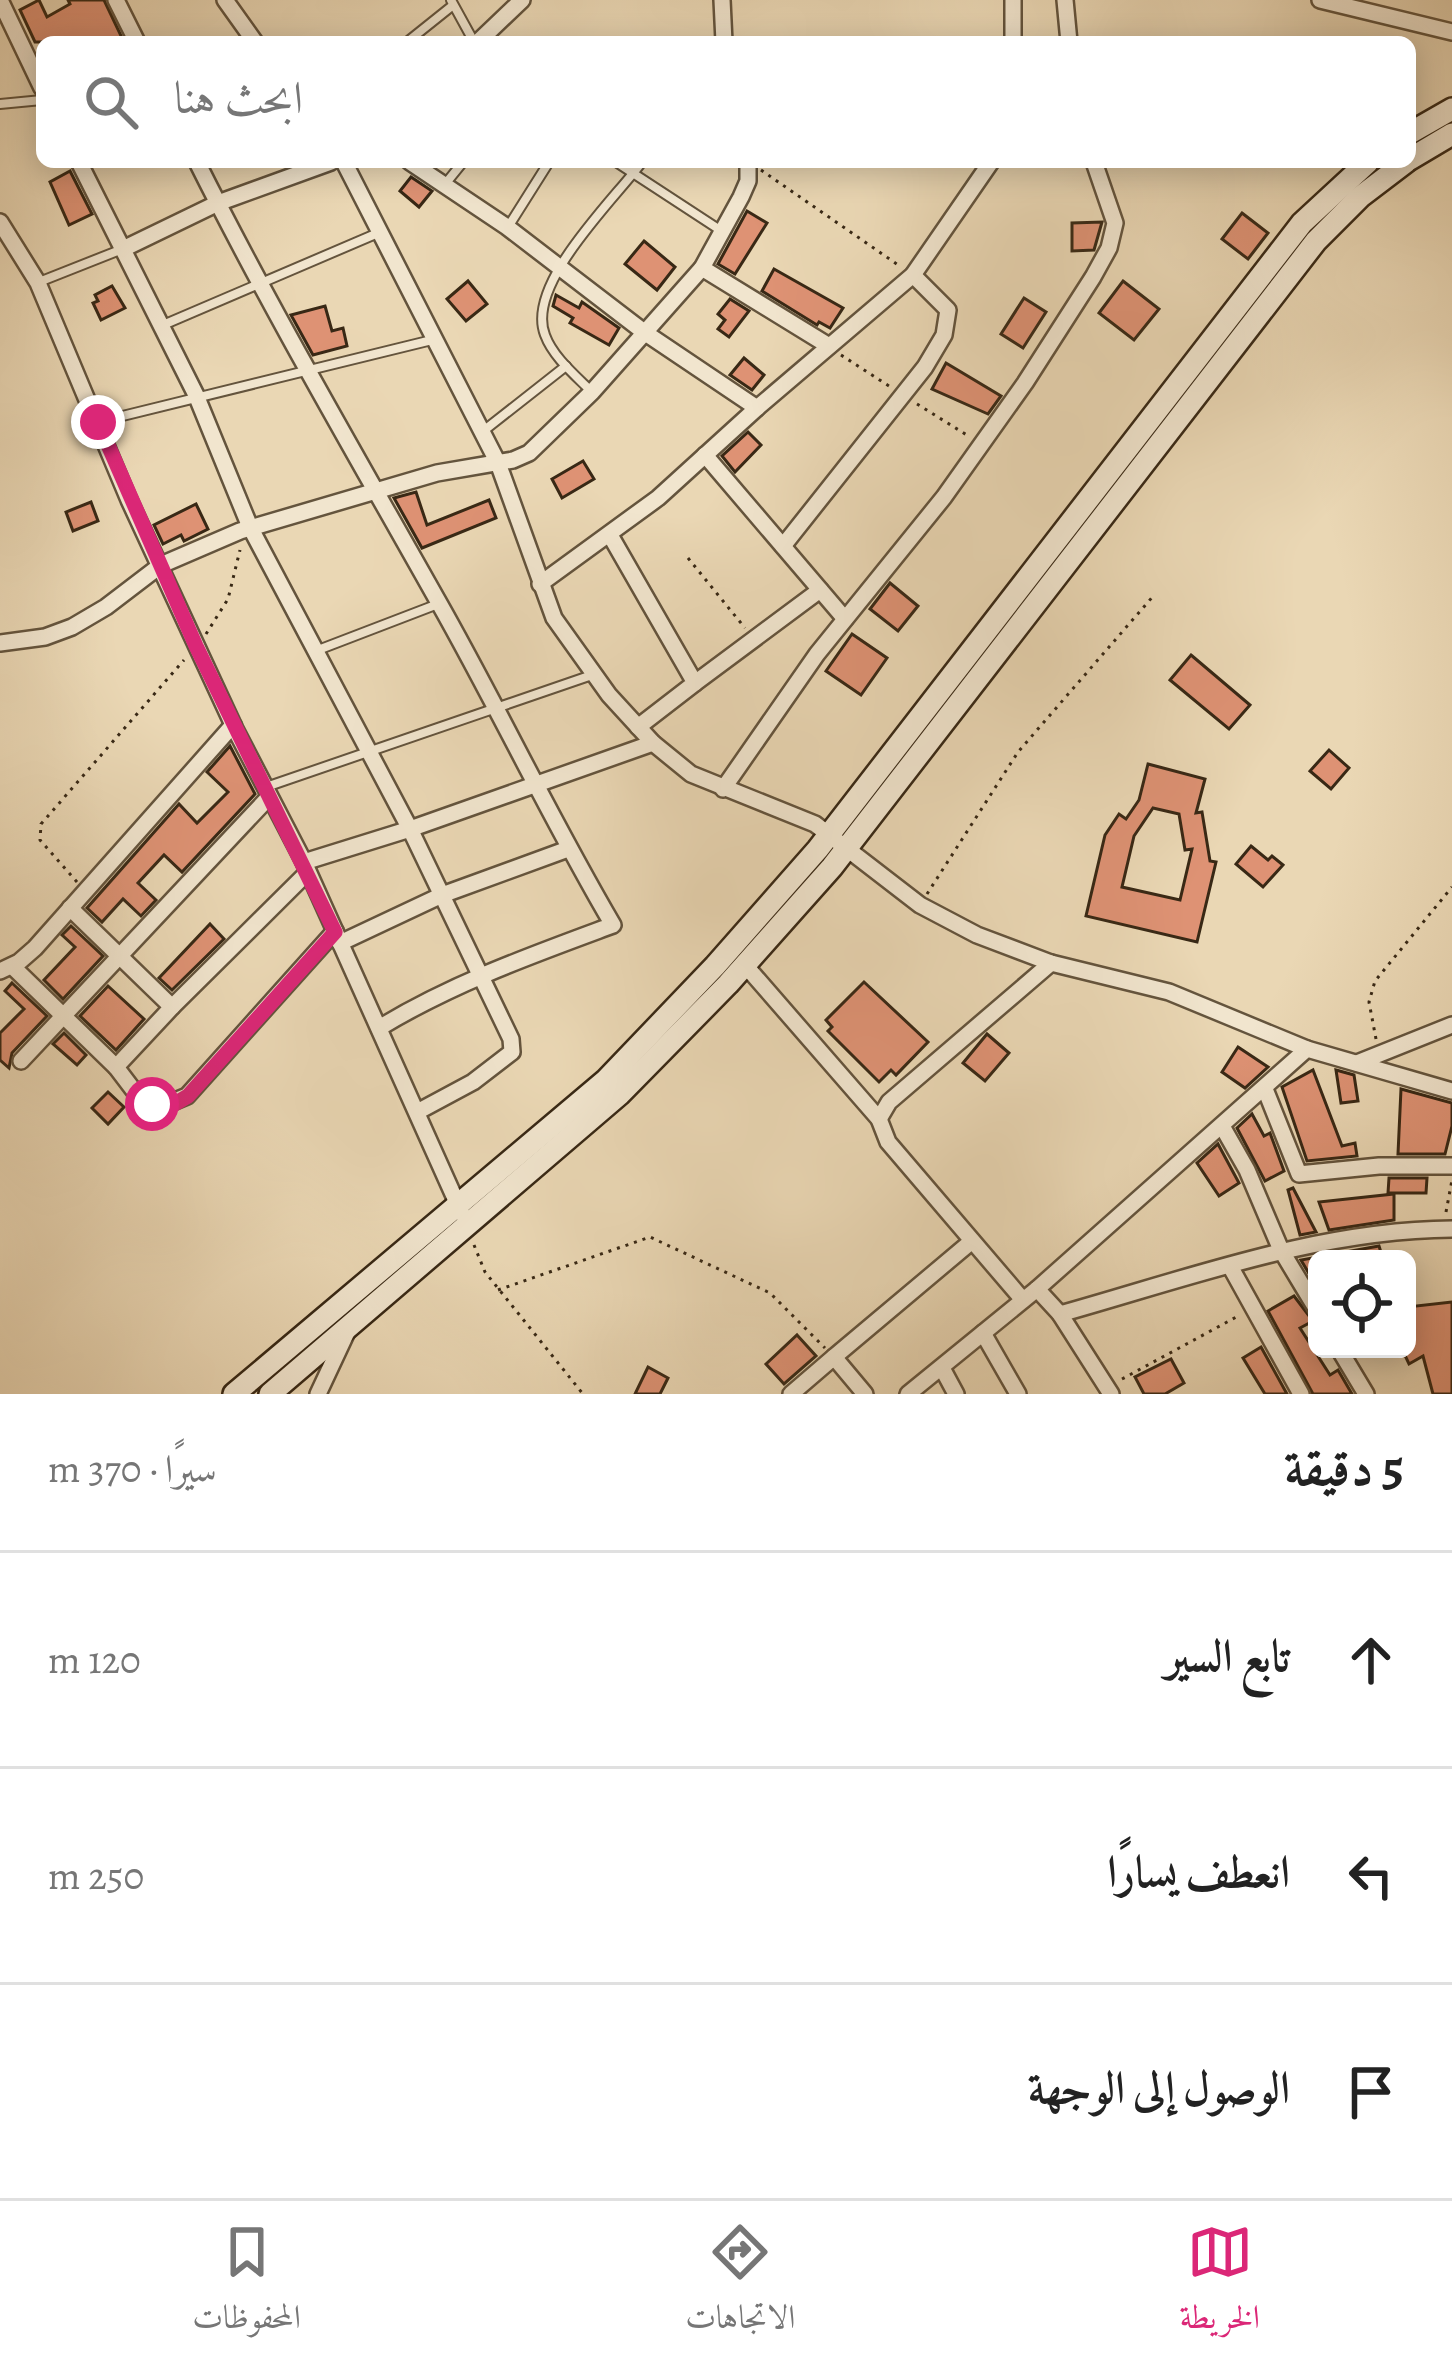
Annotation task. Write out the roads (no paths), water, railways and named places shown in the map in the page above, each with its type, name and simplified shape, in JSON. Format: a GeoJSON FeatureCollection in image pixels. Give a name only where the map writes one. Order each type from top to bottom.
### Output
{"type":"FeatureCollection","features":[{"type":"Feature","properties":{"kind":"street"},"geometry":{"type":"LineString","coordinates":[[0,0],[36,75]]}},
{"type":"Feature","properties":{"kind":"street"},"geometry":{"type":"LineString","coordinates":[[116,0],[134,36]]}},
{"type":"Feature","properties":{"kind":"street"},"geometry":{"type":"LineString","coordinates":[[225,0],[251,36]]}},
{"type":"Feature","properties":{"kind":"street"},"geometry":{"type":"LineString","coordinates":[[483,36],[522,0]]}},
{"type":"Feature","properties":{"kind":"street"},"geometry":{"type":"LineString","coordinates":[[722,0],[724,36]]}},
{"type":"Feature","properties":{"kind":"street"},"geometry":{"type":"LineString","coordinates":[[1013,0],[1013,36]]}},
{"type":"Feature","properties":{"kind":"street"},"geometry":{"type":"LineString","coordinates":[[1065,0],[1068,36]]}},
{"type":"Feature","properties":{"kind":"street"},"geometry":{"type":"LineString","coordinates":[[1320,0],[1452,32]]}},
{"type":"Feature","properties":{"kind":"street"},"geometry":{"type":"LineString","coordinates":[[1416,130],[1452,109]]}},
{"type":"Feature","properties":{"kind":"street"},"geometry":{"type":"LineString","coordinates":[[1416,155],[1452,134]]}},
{"type":"Feature","properties":{"kind":"street"},"geometry":{"type":"LineString","coordinates":[[82,168],[196,395],[245,529],[317,650],[511,1039],[512,1052],[473,1082],[419,1111]]}},
{"type":"Feature","properties":{"kind":"street"},"geometry":{"type":"LineString","coordinates":[[200,168],[260,286],[613,925],[479,974],[379,1028]]}},
{"type":"Feature","properties":{"kind":"street"},"geometry":{"type":"LineString","coordinates":[[123,249],[218,203],[315,168]]}},
{"type":"Feature","properties":{"kind":"street"},"geometry":{"type":"LineString","coordinates":[[347,168],[498,463],[554,618],[593,674],[653,743],[691,774],[789,811],[837,841],[920,905],[976,935],[1051,963],[1169,992],[1307,1049],[1452,1091]]}},
{"type":"Feature","properties":{"kind":"street"},"geometry":{"type":"LineString","coordinates":[[420,168],[757,408]]}},
{"type":"Feature","properties":{"kind":"street"},"geometry":{"type":"LineString","coordinates":[[0,643],[45,637],[72,627],[161,565],[245,529],[436,473],[529,453],[592,392],[702,268],[748,181],[749,168]]}},
{"type":"Feature","properties":{"kind":"street"},"geometry":{"type":"LineString","coordinates":[[540,584],[610,535],[914,275],[987,168]]}},
{"type":"Feature","properties":{"kind":"street"},"geometry":{"type":"LineString","coordinates":[[723,789],[845,619],[944,497],[1025,383],[1109,248],[1115,223],[1096,168]]}},
{"type":"Feature","properties":{"kind":"street"},"geometry":{"type":"LineString","coordinates":[[234,1394],[620,1094],[745,964],[1237,303],[1302,224],[1362,168]]}},
{"type":"Feature","properties":{"kind":"street"},"geometry":{"type":"LineString","coordinates":[[270,1394],[349,1327],[605,1080],[837,841],[1303,257],[1360,197],[1398,168]]}},
{"type":"Feature","properties":{"kind":"street"},"geometry":{"type":"LineString","coordinates":[[0,222],[38,283],[196,646],[306,867],[463,1216]]}},
{"type":"Feature","properties":{"kind":"street"},"geometry":{"type":"LineString","coordinates":[[702,268],[829,346]]}},
{"type":"Feature","properties":{"kind":"street"},"geometry":{"type":"LineString","coordinates":[[783,546],[925,367],[944,335],[948,310],[914,275]]}},
{"type":"Feature","properties":{"kind":"street"},"geometry":{"type":"LineString","coordinates":[[705,454],[845,619]]}},
{"type":"Feature","properties":{"kind":"street"},"geometry":{"type":"LineString","coordinates":[[610,535],[695,682]]}},
{"type":"Feature","properties":{"kind":"street"},"geometry":{"type":"LineString","coordinates":[[638,727],[820,590]]}},
{"type":"Feature","properties":{"kind":"street"},"geometry":{"type":"LineString","coordinates":[[233,725],[34,948],[6,969],[38,988],[138,1096],[152,1104],[173,1105],[188,1096],[338,937],[568,849]]}},
{"type":"Feature","properties":{"kind":"street"},"geometry":{"type":"LineString","coordinates":[[116,1067],[306,867],[653,743]]}},
{"type":"Feature","properties":{"kind":"street"},"geometry":{"type":"LineString","coordinates":[[21,1060],[267,792]]}},
{"type":"Feature","properties":{"kind":"street"},"geometry":{"type":"LineString","coordinates":[[70,908],[172,1007]]}},
{"type":"Feature","properties":{"kind":"street"},"geometry":{"type":"LineString","coordinates":[[879,1119],[890,1102],[1051,963]]}},
{"type":"Feature","properties":{"kind":"street"},"geometry":{"type":"LineString","coordinates":[[745,964],[879,1119],[888,1142],[972,1240],[1030,1294],[1060,1314],[1109,1391]]}},
{"type":"Feature","properties":{"kind":"street"},"geometry":{"type":"LineString","coordinates":[[1357,1063],[1452,1024]]}},
{"type":"Feature","properties":{"kind":"street"},"geometry":{"type":"LineString","coordinates":[[908,1394],[1030,1294],[1307,1049]]}},
{"type":"Feature","properties":{"kind":"street"},"geometry":{"type":"LineString","coordinates":[[1265,1089],[1299,1174],[1379,1166],[1452,1166]]}},
{"type":"Feature","properties":{"kind":"street"},"geometry":{"type":"LineString","coordinates":[[1222,1126],[1247,1170],[1281,1250],[1308,1295]]}},
{"type":"Feature","properties":{"kind":"street"},"geometry":{"type":"LineString","coordinates":[[1060,1314],[1281,1250],[1447,1229]]}},
{"type":"Feature","properties":{"kind":"street"},"geometry":{"type":"LineString","coordinates":[[791,1394],[972,1240]]}},
{"type":"Feature","properties":{"kind":"street"},"geometry":{"type":"LineString","coordinates":[[1230,1266],[1301,1394]]}},
{"type":"Feature","properties":{"kind":"street"},"geometry":{"type":"LineString","coordinates":[[318,1394],[349,1327]]}},
{"type":"Feature","properties":{"kind":"street"},"geometry":{"type":"LineString","coordinates":[[982,1333],[1018,1394]]}},
{"type":"Feature","properties":{"kind":"street"},"geometry":{"type":"LineString","coordinates":[[834,1357],[866,1394]]}},
{"type":"Feature","properties":{"kind":"street"},"geometry":{"type":"LineString","coordinates":[[1344,1358],[1366,1394]]}},
{"type":"Feature","properties":{"kind":"street"},"geometry":{"type":"LineString","coordinates":[[942,1368],[956,1394]]}},
{"type":"Feature","properties":{"kind":"lane"},"geometry":{"type":"LineString","coordinates":[[414,36],[451,3],[472,36]]}},
{"type":"Feature","properties":{"kind":"lane"},"geometry":{"type":"LineString","coordinates":[[0,104],[36,101]]}},
{"type":"Feature","properties":{"kind":"lane"},"geometry":{"type":"LineString","coordinates":[[445,184],[458,168]]}},
{"type":"Feature","properties":{"kind":"lane"},"geometry":{"type":"LineString","coordinates":[[507,227],[545,168]]}},
{"type":"Feature","properties":{"kind":"lane"},"geometry":{"type":"LineString","coordinates":[[626,168],[722,231]]}},
{"type":"Feature","properties":{"kind":"lane"},"geometry":{"type":"LineString","coordinates":[[592,392],[566,366],[542,328],[545,298],[559,269],[638,168]]}},
{"type":"Feature","properties":{"kind":"lane"},"geometry":{"type":"LineString","coordinates":[[163,325],[379,232]]}},
{"type":"Feature","properties":{"kind":"lane"},"geometry":{"type":"LineString","coordinates":[[38,283],[123,249]]}},
{"type":"Feature","properties":{"kind":"lane"},"geometry":{"type":"LineString","coordinates":[[98,422],[437,339]]}},
{"type":"Feature","properties":{"kind":"lane"},"geometry":{"type":"LineString","coordinates":[[482,432],[566,366]]}},
{"type":"Feature","properties":{"kind":"lane"},"geometry":{"type":"LineString","coordinates":[[317,650],[439,603]]}},
{"type":"Feature","properties":{"kind":"lane"},"geometry":{"type":"LineString","coordinates":[[267,792],[368,748],[593,674]]}}]}
